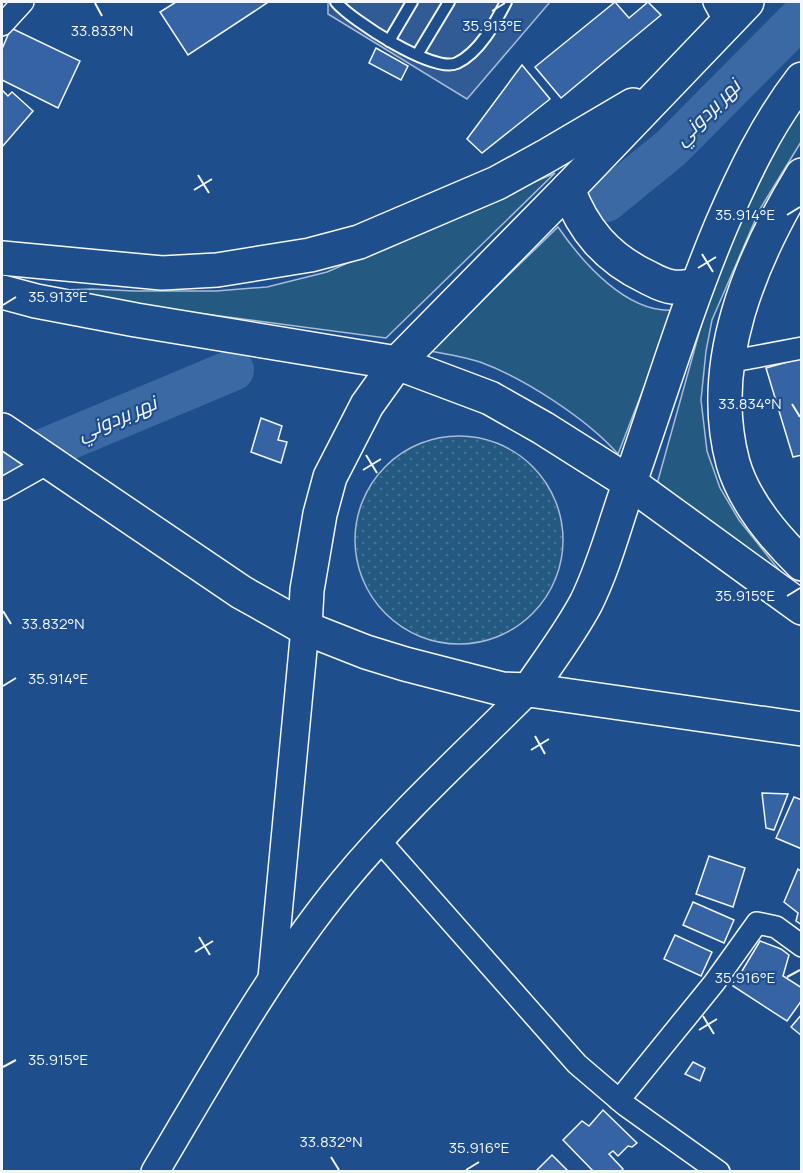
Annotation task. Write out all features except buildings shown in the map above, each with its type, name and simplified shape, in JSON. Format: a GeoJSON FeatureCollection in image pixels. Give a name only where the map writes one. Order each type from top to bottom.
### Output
{"type":"FeatureCollection","features":[{"type":"Feature","properties":{"kind":"highway"},"geometry":{"type":"LineString","coordinates":[[305,628],[307,590],[313,550],[330,477],[367,405],[397,363],[568,189],[691,59],[729,9]]}},
{"type":"Feature","properties":{"kind":"highway"},"geometry":{"type":"LineString","coordinates":[[2,258],[162,273],[217,270],[310,255],[359,242],[471,195],[548,155],[641,100],[691,59]]}},
{"type":"Feature","properties":{"kind":"highway"},"geometry":{"type":"LineString","coordinates":[[529,690],[586,603],[600,570],[696,286],[756,152],[781,106],[801,79]]}},
{"type":"Feature","properties":{"kind":"highway"},"geometry":{"type":"LineString","coordinates":[[568,189],[577,212],[596,240],[628,267],[664,285],[696,286]]}},
{"type":"Feature","properties":{"kind":"highway"},"geometry":{"type":"LineString","coordinates":[[796,194],[753,270],[739,308],[725,387],[727,425],[733,464],[758,512],[777,538],[801,564]]}},
{"type":"Feature","properties":{"kind":"highway"},"geometry":{"type":"LineString","coordinates":[[2,292],[36,301],[397,363],[490,398],[543,428],[630,483],[801,608]]}},
{"type":"Feature","properties":{"kind":"highway"},"geometry":{"type":"LineString","coordinates":[[2,430],[241,592],[305,628],[405,664],[502,688],[801,729]]}},
{"type":"Feature","properties":{"kind":"street"},"geometry":{"type":"LineString","coordinates":[[2,25],[23,2]]}},
{"type":"Feature","properties":{"kind":"street"},"geometry":{"type":"LineString","coordinates":[[728,362],[801,348]]}},
{"type":"Feature","properties":{"kind":"street"},"geometry":{"type":"LineString","coordinates":[[2,489],[50,462]]}},
{"type":"Feature","properties":{"kind":"street"},"geometry":{"type":"LineString","coordinates":[[272,979],[305,628]]}},
{"type":"Feature","properties":{"kind":"street"},"geometry":{"type":"LineString","coordinates":[[155,1172],[272,979],[343,883],[379,840],[529,690]]}},
{"type":"Feature","properties":{"kind":"street"},"geometry":{"type":"LineString","coordinates":[[379,840],[577,1064],[619,1100],[719,1172]]}},
{"type":"Feature","properties":{"kind":"street"},"geometry":{"type":"LineString","coordinates":[[619,1100],[714,983],[757,923],[776,927],[801,946]]}},
{"type":"Feature","properties":{"kind":"lane"},"geometry":{"type":"LineString","coordinates":[[336,2],[389,41],[440,64],[457,63],[472,52],[493,26],[506,2]]}},
{"type":"Feature","properties":{"kind":"lane"},"geometry":{"type":"LineString","coordinates":[[389,41],[412,2]]}},
{"type":"Feature","properties":{"kind":"lane"},"geometry":{"type":"LineString","coordinates":[[417,55],[449,2]]}},
{"type":"Feature","properties":{"kind":"shaded area"},"geometry":{"type":"Polygon","coordinates":[[[328,2],[550,2],[467,99],[328,14],[328,2]]]}},
{"type":"Feature","properties":{"kind":"shaded area"},"geometry":{"type":"Polygon","coordinates":[[[801,109],[801,142],[760,209],[712,320],[701,400],[707,451],[720,488],[739,520],[783,575],[657,484],[715,276],[778,144],[801,109]]]}},
{"type":"Feature","properties":{"kind":"shaded area"},"geometry":{"type":"Polygon","coordinates":[[[555,173],[386,338],[31,291],[92,289],[216,291],[267,287],[327,272],[555,173]]]}},
{"type":"Feature","properties":{"kind":"shaded area"},"geometry":{"type":"Polygon","coordinates":[[[558,227],[593,270],[623,295],[639,304],[657,309],[674,310],[618,454],[590,427],[554,401],[516,378],[480,362],[430,351],[558,227]]]}},
{"type":"Feature","properties":{"kind":"shaded area"},"geometry":{"type":"Polygon","coordinates":[[[449,436],[469,436],[489,440],[508,448],[533,466],[546,482],[555,500],[563,530],[559,570],[555,580],[546,598],[533,614],[517,627],[489,640],[469,644],[449,644],[429,640],[410,632],[393,621],[378,606],[359,570],[355,550],[355,530],[359,510],[367,491],[378,474],[393,459],[429,440],[449,436]]]}},
{"type":"Feature","properties":{"kind":"waterway","name":"نهر بردوني"},"geometry":{"type":"LineString","coordinates":[[606,201],[671,148],[802,16]]}},
{"type":"Feature","properties":{"kind":"waterway","name":"نهر بردوني"},"geometry":{"type":"LineString","coordinates":[[2,467],[233,370]]}}]}
